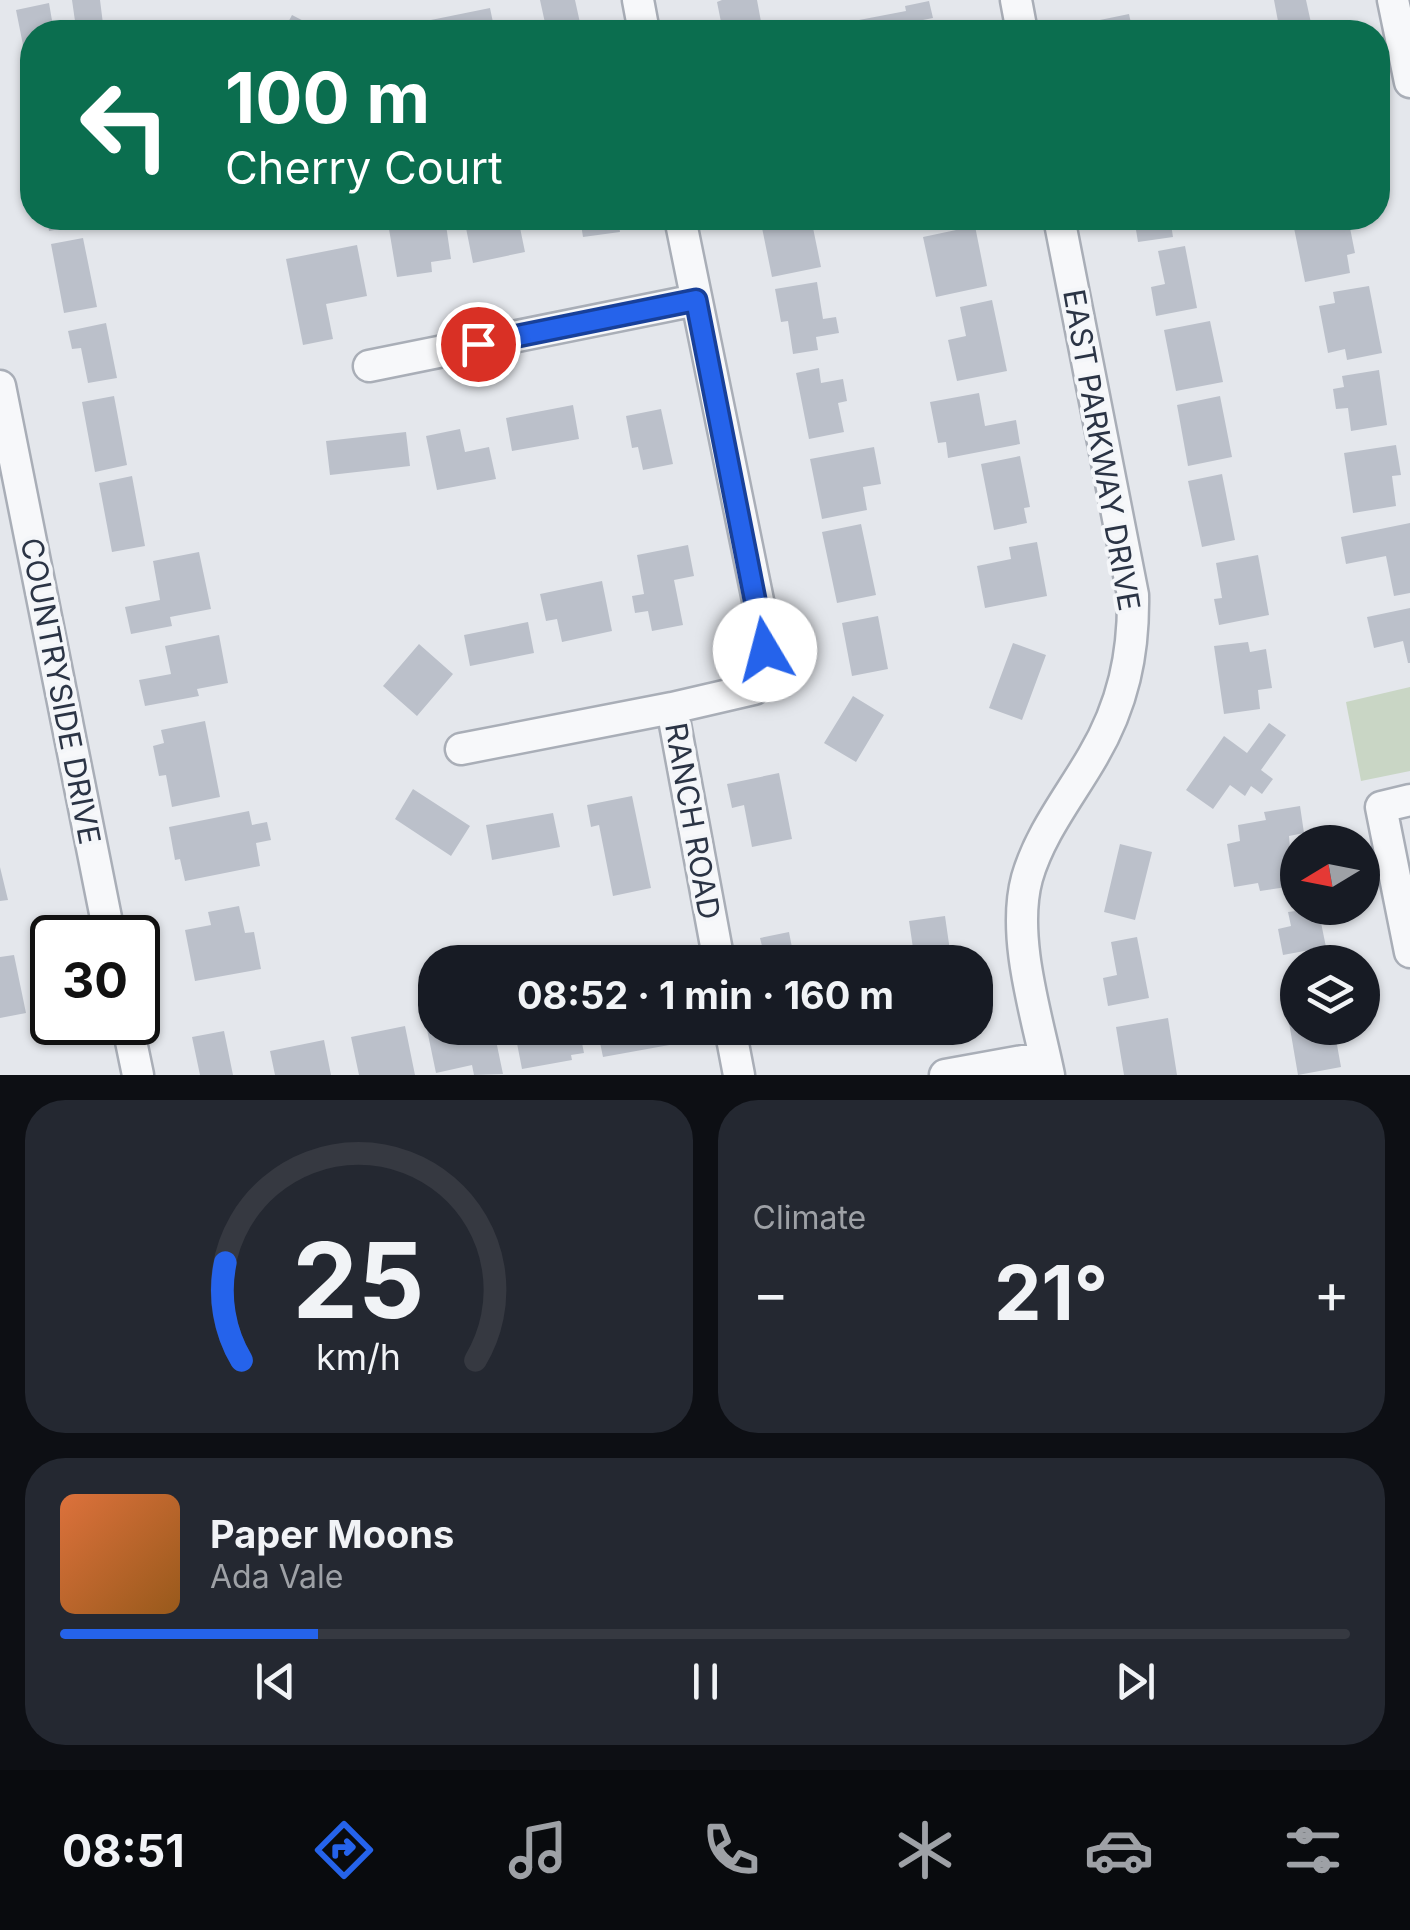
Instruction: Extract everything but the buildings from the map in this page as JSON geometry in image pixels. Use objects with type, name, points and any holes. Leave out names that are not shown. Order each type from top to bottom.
[{"type":"street","points":[[1393,0],[1410,82]]},
{"type":"street","name":"RANCH ROAD","points":[[682,230],[763,626],[767,674],[754,689],[672,708],[715,945]]},
{"type":"street","name":"EAST PARKWAY DRIVE","points":[[1047,1066],[1022,932],[1026,880],[1049,826],[1112,720],[1126,680],[1134,630],[1133,595],[1061,230]]},
{"type":"street","points":[[368,366],[696,300]]},
{"type":"street","name":"COUNTRYSIDE DRIVE","points":[[0,386],[105,915]]},
{"type":"street","points":[[461,750],[672,708]]},
{"type":"street","points":[[1410,800],[1381,807],[1410,952]]},
{"type":"street","points":[[132,1045],[138,1075]]},
{"type":"street","points":[[733,1045],[739,1075]]},
{"type":"street","points":[[944,1075],[1047,1066]]},
{"type":"green space","points":[[1410,687],[1410,771],[1361,781],[1346,702]]},
{"type":"route","points":[[478,344],[696,300],[765,650]]}]
